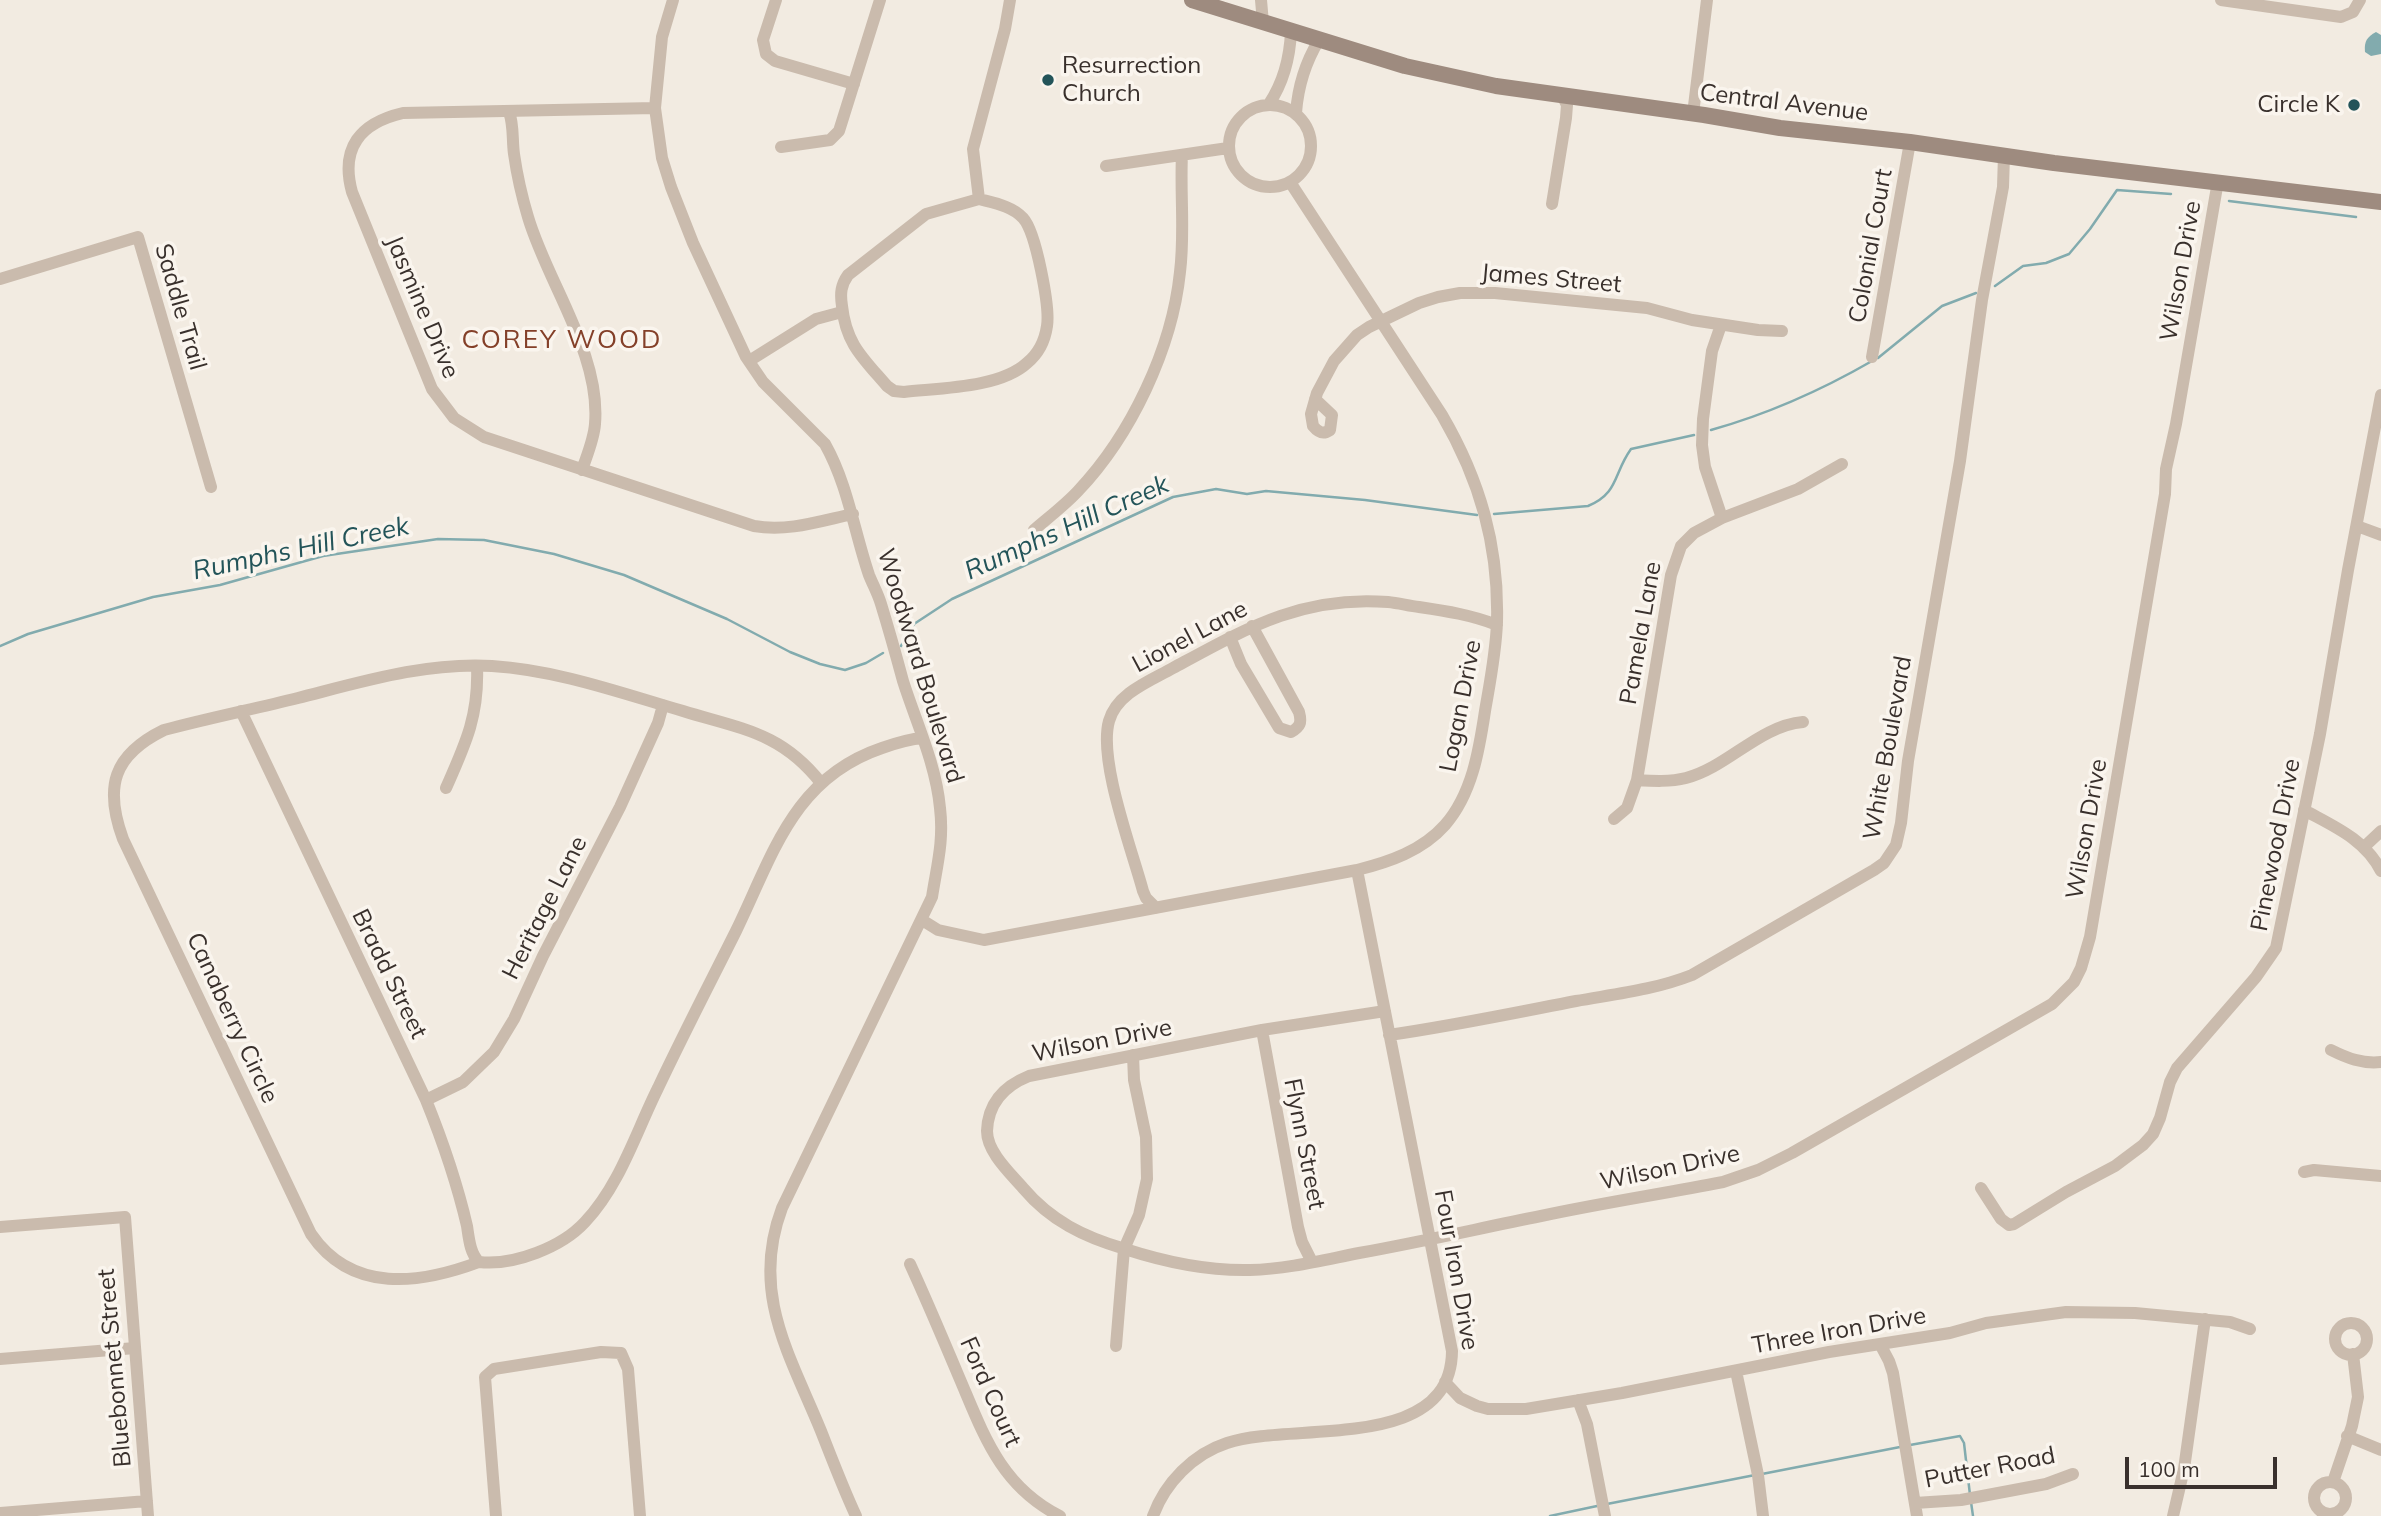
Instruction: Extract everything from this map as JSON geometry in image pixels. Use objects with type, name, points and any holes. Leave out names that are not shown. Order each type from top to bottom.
[{"type":"street","name":"Woodward Boulevard","points":[[673,0],[662,37],[655,108],[662,158],[671,187],[731,330],[749,361],[763,382],[825,444],[853,514],[869,574],[923,738],[940,804],[942,832],[932,897],[787,1198],[777,1222],[772,1252],[770,1281],[777,1326],[856,1516]]},
{"type":"street","points":[[776,0],[763,40],[766,54],[775,61],[853,84]]},
{"type":"street","points":[[781,147],[830,140],[839,131],[880,0]]},
{"type":"street","points":[[979,199],[973,149],[1005,29],[1010,0]]},
{"type":"street","name":"Central Avenue","points":[[1192,0],[1428,72],[1496,86],[1780,128],[2381,202]]},
{"type":"street","points":[[1261,0],[1263,23]]},
{"type":"street","points":[[1693,114],[1707,0]]},
{"type":"street","points":[[2221,0],[2341,17],[2353,12],[2360,0]]},
{"type":"street","points":[[1269,104],[1276,94],[1290,49],[1291,31]]},
{"type":"street","points":[[1296,113],[1297,95],[1304,68],[1319,40]]},
{"type":"street","points":[[1552,204],[1566,118],[1567,105],[1562,95]]},
{"type":"street","points":[[1269,104],[1296,113],[1309,130],[1311,151],[1303,171],[1290,181],[1275,187],[1253,184],[1236,169],[1228,148],[1236,121],[1251,109],[1269,104]]},
{"type":"street","name":"Jasmine Drive","points":[[655,108],[403,113],[377,121],[367,128],[353,146],[348,169],[349,180],[366,229],[432,389],[446,409],[464,426],[484,438],[766,528],[807,525],[853,514]]},
{"type":"street","points":[[509,112],[514,155],[528,218],[568,311],[590,372],[595,424],[582,470]]},
{"type":"street","name":"Colonial Court","points":[[1872,357],[1910,142]]},
{"type":"street","points":[[1106,166],[1228,148]]},
{"type":"street","points":[[1034,530],[1076,494],[1108,456],[1129,424],[1150,378],[1177,299],[1180,276],[1182,155]]},
{"type":"street","name":"White Boulevard","points":[[1390,1035],[1595,1000],[1677,981],[1692,975],[1874,870],[1891,854],[1901,823],[1908,761],[1961,461],[1982,300],[2003,187],[2004,155]]},
{"type":"street","name":"Logan Drive","points":[[922,920],[952,935],[984,940],[1357,870],[1394,859],[1418,847],[1438,832],[1461,803],[1478,754],[1492,675],[1497,625],[1497,584],[1482,502],[1462,450],[1442,415],[1290,181]]},
{"type":"street","name":"Wilson Drive","points":[[1385,1011],[1262,1030],[1051,1071],[1019,1080],[1003,1091],[991,1107],[987,1136],[1008,1171],[1031,1199],[1050,1216],[1071,1229],[1157,1258],[1222,1269],[1276,1268],[1723,1182],[1792,1153],[2052,1004],[2074,982],[2086,953],[2097,900],[2165,494],[2166,470],[2218,181]]},
{"type":"street","points":[[979,199],[1017,212],[1026,220],[1036,246],[1047,317],[1044,340],[1027,363],[1011,375],[904,392],[894,391],[852,344],[844,324],[840,296],[842,284],[848,275],[926,214],[979,199]]},
{"type":"street","name":"Saddle Trail","points":[[0,279],[138,237],[211,486]]},
{"type":"street","name":"James Street","points":[[1315,398],[1334,361],[1357,335],[1419,303],[1438,297],[1482,292],[1647,308],[1676,317],[1721,325],[1782,331]]},
{"type":"street","points":[[749,361],[816,320],[842,312]]},
{"type":"street","points":[[1721,325],[1712,351],[1702,444],[1705,467],[1722,518]]},
{"type":"street","name":"Pinewood Drive","points":[[1981,1188],[2004,1222],[2014,1224],[2115,1166],[2143,1145],[2160,1118],[2170,1082],[2177,1068],[2256,977],[2277,948],[2329,684],[2381,395]]},
{"type":"street","name":"Pamela Lane","points":[[1614,819],[1627,808],[1637,780],[1673,565],[1687,539],[1722,518],[1798,489],[1842,464]]},
{"type":"street","points":[[2357,526],[2381,536]]},
{"type":"street","name":"Lionel Lane","points":[[1156,908],[1143,891],[1109,765],[1106,745],[1110,716],[1121,701],[1137,688],[1230,637],[1294,610],[1348,601],[1374,601],[1469,615],[1497,625]]},
{"type":"street","points":[[1230,637],[1241,664],[1279,728],[1291,732],[1301,723],[1299,712],[1252,626]]},
{"type":"street","points":[[446,788],[474,721],[477,666]]},
{"type":"street","name":"Canaberry Circle","points":[[821,783],[798,757],[774,740],[663,705],[535,671],[477,666],[431,668],[403,673],[164,730],[140,743],[130,753],[117,776],[113,803],[123,839],[278,1167],[318,1245],[336,1262],[357,1273],[393,1280],[430,1276],[480,1262],[488,1263],[540,1252],[575,1232],[594,1213],[635,1140],[684,1032],[783,831],[796,811],[821,783],[845,765],[869,752],[903,741],[923,738]]},
{"type":"street","name":"Heritage Lane","points":[[426,1100],[463,1082],[494,1052],[514,1019],[543,956],[620,807],[658,723],[663,705]]},
{"type":"street","name":"Bradd Street","points":[[241,711],[426,1100],[458,1186],[472,1252],[480,1262]]},
{"type":"street","points":[[1637,780],[1686,778],[1722,761],[1781,726],[1803,722]]},
{"type":"street","points":[[2304,810],[2350,835],[2380,864]]},
{"type":"street","points":[[2364,847],[2381,831]]},
{"type":"street","name":"Four Iron Drive","points":[[1153,1516],[1170,1484],[1189,1465],[1215,1448],[1238,1440],[1377,1426],[1402,1418],[1436,1397],[1451,1370],[1452,1351],[1357,870]]},
{"type":"street","name":"Flynn Street","points":[[1262,1030],[1301,1242],[1312,1262]]},
{"type":"street","points":[[2331,1050],[2349,1059],[2381,1062]]},
{"type":"street","points":[[1116,1346],[1124,1249],[1139,1215],[1147,1179],[1146,1137],[1134,1080],[1133,1055]]},
{"type":"street","points":[[2304,1172],[2314,1170],[2381,1176]]},
{"type":"street","name":"Bluebonnet Street","points":[[0,1227],[125,1217],[148,1516]]},
{"type":"street","name":"Ford Court","points":[[910,1264],[987,1444],[1015,1480],[1060,1516]]},
{"type":"street","name":"Three Iron Drive","points":[[1445,1382],[1460,1398],[1488,1409],[1526,1409],[1950,1333],[1986,1323],[2066,1312],[2135,1313],[2230,1322],[2250,1329]]},
{"type":"street","points":[[2173,1516],[2184,1469],[2205,1320]]},
{"type":"street","points":[[1880,1344],[1887,1354],[1893,1373],[1916,1510]]},
{"type":"street","points":[[0,1359],[135,1348]]},
{"type":"street","points":[[496,1516],[485,1377],[494,1368],[601,1352],[621,1353],[628,1369],[640,1516]]},
{"type":"street","points":[[2333,1482],[2358,1397],[2353,1354]]},
{"type":"street","points":[[1736,1371],[1758,1475],[1763,1516]]},
{"type":"street","points":[[1578,1400],[1587,1424],[1605,1516]]},
{"type":"street","points":[[2347,1436],[2381,1450]]},
{"type":"street","name":"Putter Road","points":[[1916,1510],[2046,1484],[2073,1474]]},
{"type":"street","points":[[0,1513],[147,1500]]},
{"type":"water","points":[[2376,32],[2381,35],[2381,54],[2371,56],[2365,52],[2365,45],[2368,38]]},
{"type":"waterway","name":"Rumphs Hill Creek","points":[[1995,286],[2023,266],[2046,263],[2069,254],[2117,190],[2171,194]]},
{"type":"waterway","name":"Rumphs Hill Creek","points":[[2229,201],[2356,217]]},
{"type":"waterway","name":"Rumphs Hill Creek","points":[[1878,358],[1942,306],[1976,293]]},
{"type":"waterway","name":"Rumphs Hill Creek","points":[[1711,430],[1793,401],[1872,361]]},
{"type":"waterway","name":"Rumphs Hill Creek","points":[[1494,514],[1588,506],[1598,501],[1610,489],[1631,449],[1694,435]]},
{"type":"waterway","name":"Rumphs Hill Creek","points":[[901,646],[914,624],[952,599],[1173,497],[1216,489],[1247,494],[1266,491],[1365,500],[1477,515]]},
{"type":"waterway","name":"Rumphs Hill Creek","points":[[0,646],[28,634],[153,597],[220,585],[323,556],[438,539],[484,540],[554,554],[624,575],[727,619],[790,652],[820,664],[845,670],[866,663],[883,653]]},
{"type":"waterway","points":[[1910,1445],[1960,1436],[1964,1443],[1970,1495]]},
{"type":"waterway","points":[[1762,1474],[1900,1447]]},
{"type":"waterway","points":[[1607,1504],[1755,1475]]},
{"type":"waterway","points":[[1971,1502],[1973,1516]]},
{"type":"waterway","points":[[1550,1516],[1597,1506]]},
{"type":"place","name":"Resurrection Church","points":[[1048,80]]},
{"type":"place","name":"Circle K","points":[[2354,105]]},
{"type":"district","name":"COREY WOOD","points":[[562,340]]}]
